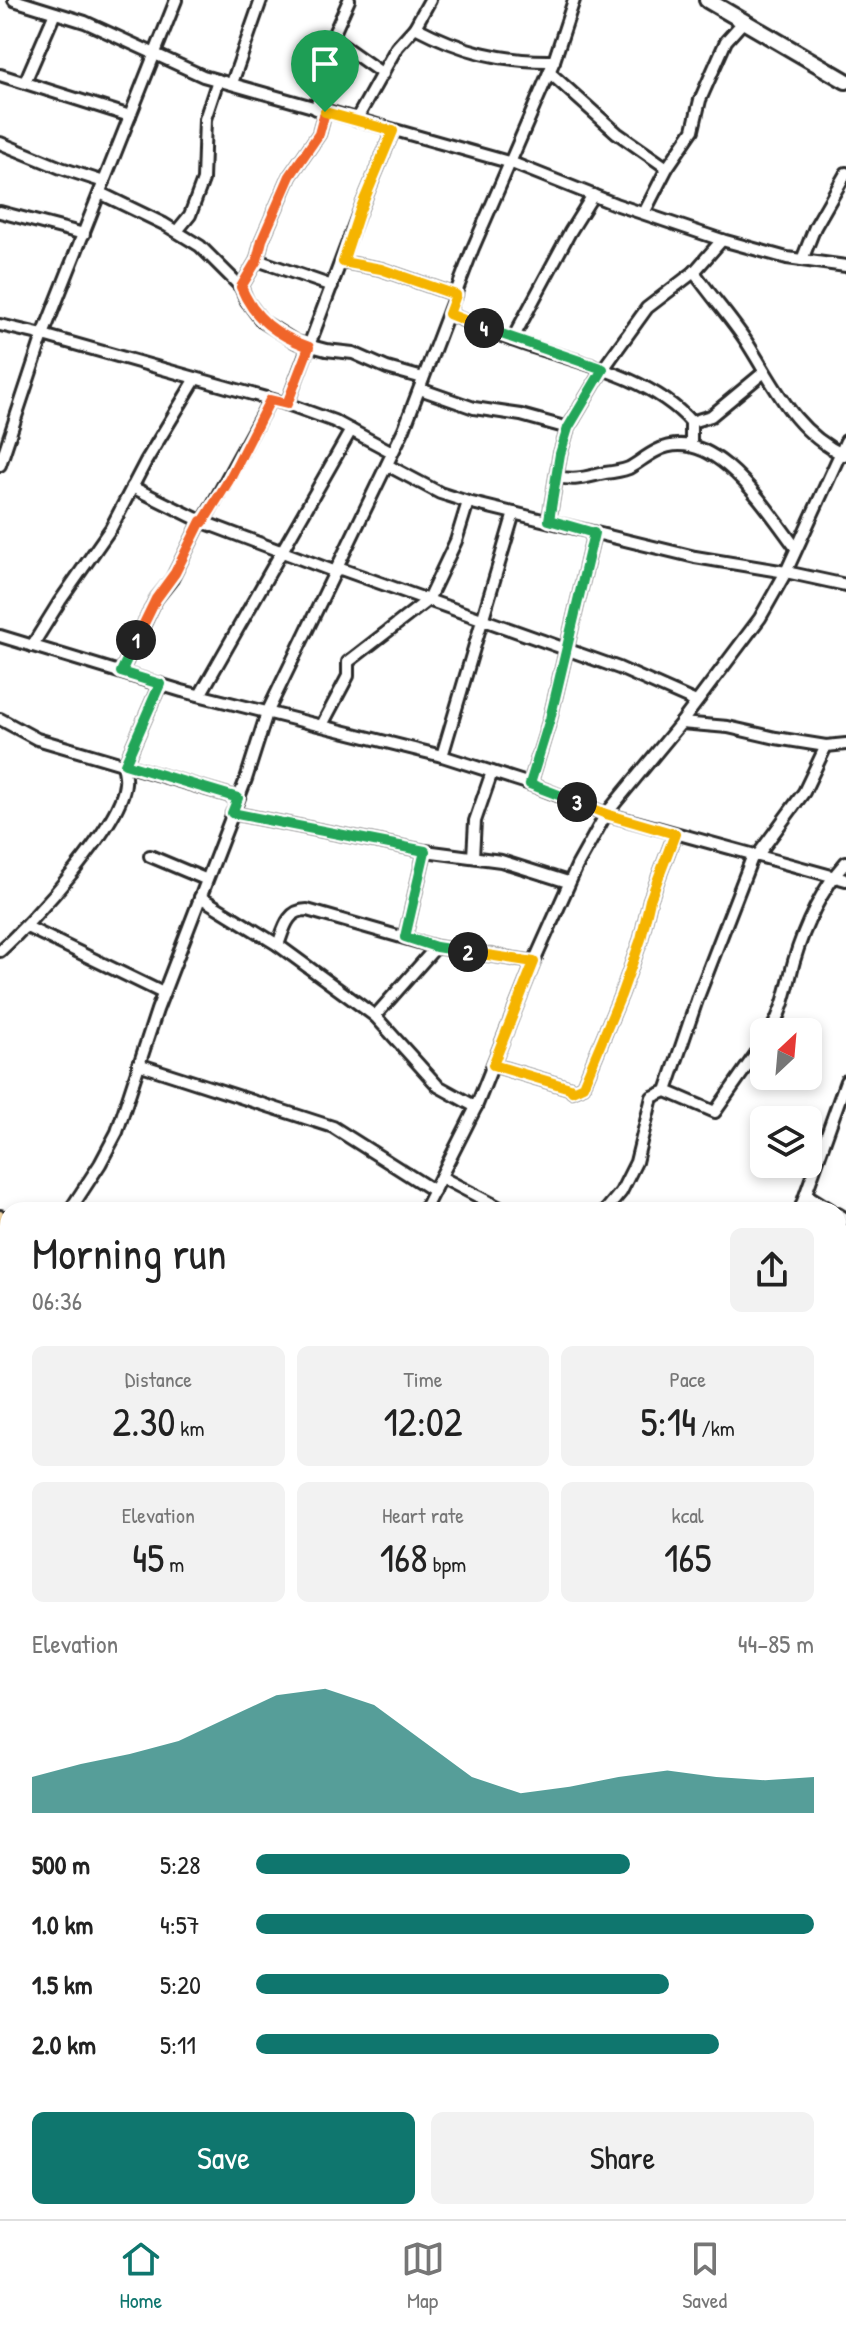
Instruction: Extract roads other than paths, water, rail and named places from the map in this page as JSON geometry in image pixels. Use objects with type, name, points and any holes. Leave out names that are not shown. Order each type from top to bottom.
[{"type":"main road","points":[[707,0],[846,81]]},
{"type":"street","points":[[14,0],[37,4],[85,22],[189,71],[512,163],[722,240],[802,260],[846,266]]},
{"type":"street","points":[[0,465],[43,335],[176,0]]},
{"type":"street","points":[[232,83],[261,0]]},
{"type":"street","points":[[241,287],[257,260],[262,240],[286,185],[319,134],[332,38],[349,0]]},
{"type":"street","points":[[356,120],[397,47],[415,27],[430,0]]},
{"type":"street","points":[[75,1202],[109,1149],[267,713],[387,465],[422,384],[473,248],[554,61],[574,0]]},
{"type":"street","points":[[25,82],[55,13]]},
{"type":"street","points":[[644,213],[667,168],[693,130],[700,100],[726,41],[744,21]]},
{"type":"street","points":[[415,27],[436,38],[495,58],[554,61]]},
{"type":"street","points":[[332,38],[383,74]]},
{"type":"street","points":[[549,72],[617,133],[667,168]]},
{"type":"street","points":[[0,75],[130,116]]},
{"type":"street","points":[[177,231],[190,215],[203,180],[205,119],[218,80]]},
{"type":"street","points":[[287,404],[393,131]]},
{"type":"street","points":[[0,143],[102,187],[177,231],[209,253],[241,287],[262,321],[280,334],[309,347],[348,352],[474,408],[521,415],[568,428]]},
{"type":"street","points":[[802,260],[815,227],[846,173]]},
{"type":"street","points":[[512,340],[593,195]]},
{"type":"street","points":[[0,212],[84,234]]},
{"type":"street","points":[[549,520],[568,428],[603,369],[647,308],[694,272],[722,240]]},
{"type":"street","points":[[257,260],[332,286]]},
{"type":"street","points":[[343,262],[381,269],[456,295]]},
{"type":"street","points":[[694,272],[732,321],[763,373],[800,425],[817,440],[843,455]]},
{"type":"street","points":[[449,314],[512,340],[603,369],[664,398],[691,422],[691,445]]},
{"type":"street","points":[[0,325],[287,404],[351,430],[392,452]]},
{"type":"street","points":[[691,422],[711,416],[763,373]]},
{"type":"street","points":[[32,646],[111,528],[195,380]]},
{"type":"street","points":[[121,672],[156,599],[172,579],[202,521],[229,480],[270,400]]},
{"type":"street","points":[[200,695],[351,430]]},
{"type":"street","points":[[428,1202],[476,1107],[568,882],[606,814],[681,723],[760,618],[843,455],[846,441]]},
{"type":"street","points":[[557,477],[575,481],[613,473],[632,467],[660,449],[674,444],[691,445],[723,460],[796,548]]},
{"type":"street","points":[[387,465],[440,493],[468,502],[695,557],[846,585]]},
{"type":"street","points":[[132,487],[202,521],[279,552],[484,619],[619,668],[696,702]]},
{"type":"street","points":[[322,725],[348,676],[348,662],[428,600],[456,541],[468,502]]},
{"type":"street","points":[[442,756],[514,513]]},
{"type":"street","points":[[530,784],[550,719],[594,533]]},
{"type":"street","points":[[0,636],[200,695],[442,756],[530,784],[606,814],[846,880]]},
{"type":"street","points":[[0,951],[27,927],[92,848],[110,818],[125,783],[124,764],[160,684]]},
{"type":"street","points":[[0,719],[37,739],[238,798]]},
{"type":"street","points":[[681,723],[728,727],[826,746],[846,744]]},
{"type":"street","points":[[666,1091],[698,997],[755,855],[804,792],[826,746]]},
{"type":"street","points":[[473,857],[475,821],[492,772]]},
{"type":"street","points":[[232,813],[425,851],[514,864],[568,882]]},
{"type":"street","points":[[493,1065],[572,1091],[583,1086],[621,995],[641,939],[650,900],[675,834]]},
{"type":"street","points":[[405,937],[425,851]]},
{"type":"street","points":[[150,856],[205,879]]},
{"type":"street","points":[[777,1018],[786,998],[802,936],[833,877],[846,862]]},
{"type":"street","points":[[200,897],[278,945],[375,1016],[438,1086],[476,1107]]},
{"type":"street","points":[[278,945],[289,917],[301,910],[436,947],[534,962]]},
{"type":"street","points":[[27,927],[163,993]]},
{"type":"street","points":[[375,1016],[436,947]]},
{"type":"street","points":[[613,1202],[636,1162],[652,1097],[666,1091],[715,1112],[750,1062]]},
{"type":"street","points":[[138,1064],[333,1127],[434,1191]]},
{"type":"street","points":[[804,1202],[846,1081]]},
{"type":"street","points":[[441,1177],[489,1202]]},
{"type":"street","points":[[807,1195],[818,1202]]}]
